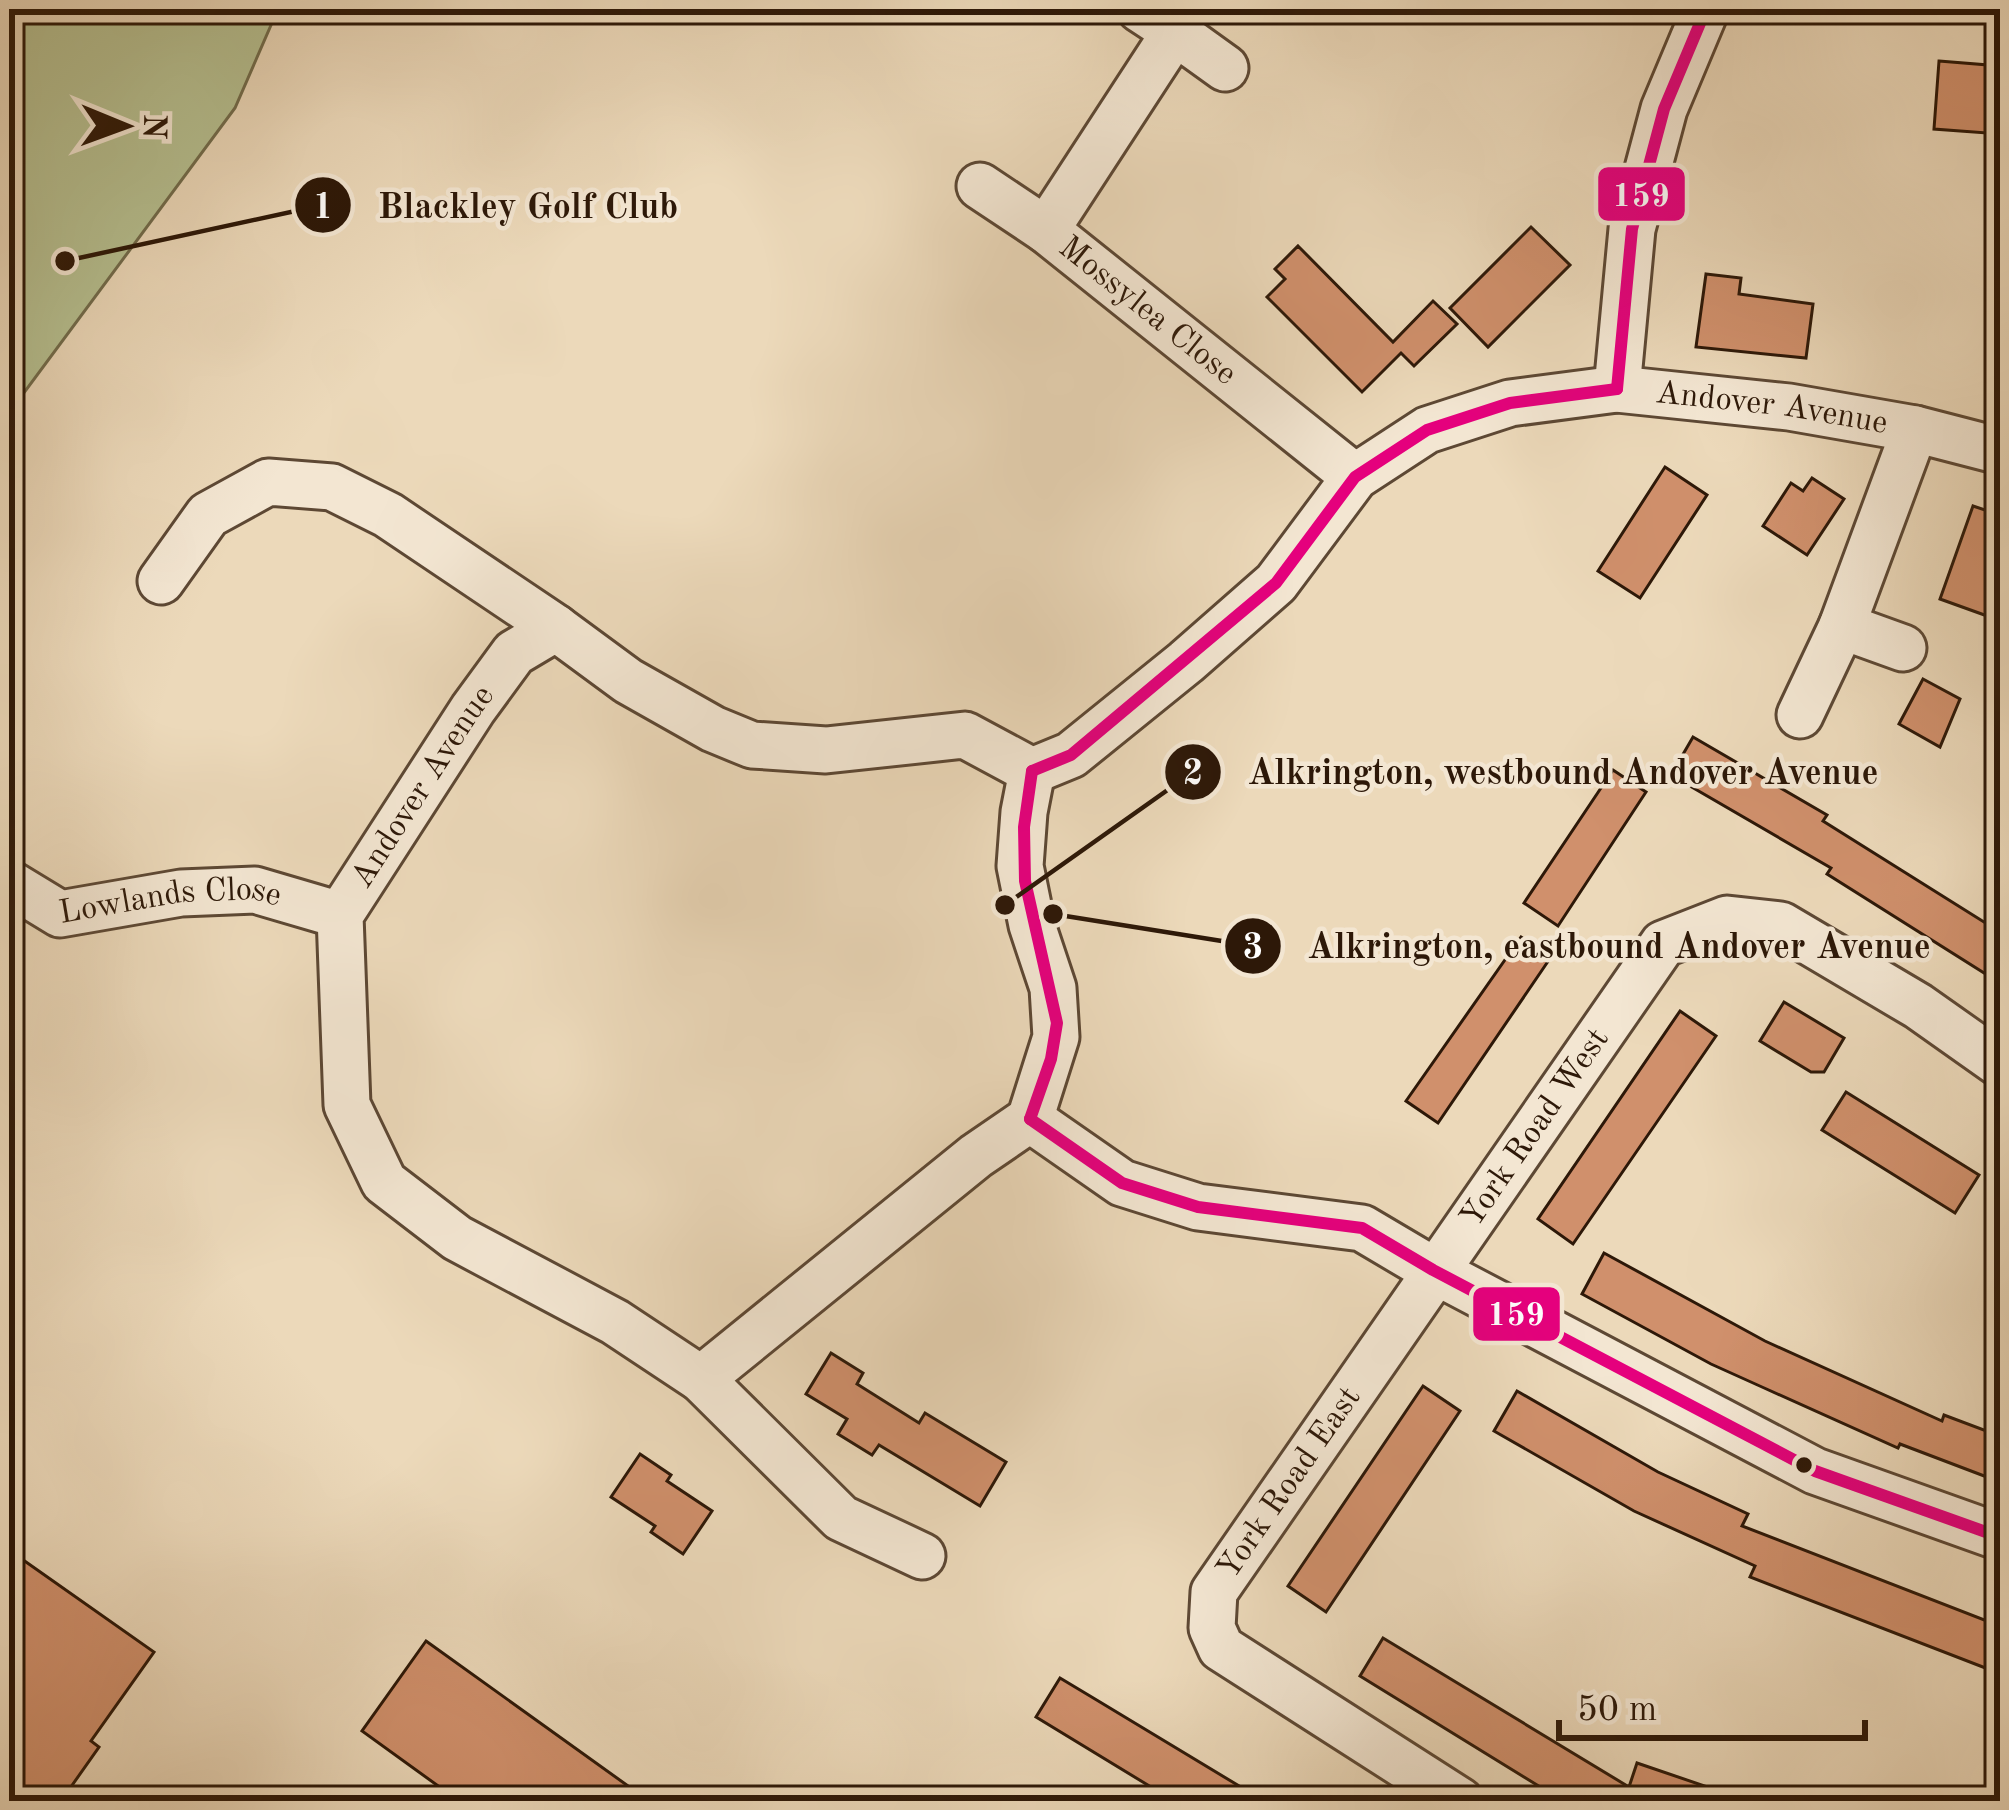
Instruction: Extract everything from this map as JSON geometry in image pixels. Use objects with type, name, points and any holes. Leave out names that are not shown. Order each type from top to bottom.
[{"type":"street","points":[[1618,389],[1632,229],[1664,109],[1706,9]]},
{"type":"street","points":[[1158,20],[1225,68]]},
{"type":"street","name":"Mossylea Close","points":[[1158,20],[1046,230],[1355,477]]},
{"type":"street","points":[[980,186],[1046,230]]},
{"type":"street","name":"Andover Avenue","points":[[1032,771],[1071,755],[1276,583],[1355,477],[1427,430],[1510,404],[1618,389],[1789,407],[1916,429],[2000,452]]},
{"type":"street","points":[[1799,715],[1843,624],[1916,429]]},
{"type":"street","points":[[161,581],[208,515],[268,482],[332,487],[388,515],[628,680],[713,729],[752,745],[826,750],[965,735],[1032,771],[1020,866],[1032,926],[1053,988],[1056,1037],[1030,1120],[976,1156],[701,1379]]},
{"type":"street","points":[[1843,624],[1904,648]]},
{"type":"street","name":"Andover Avenue","points":[[556,628],[514,653],[340,915],[347,1105],[384,1182],[457,1238],[615,1322],[701,1379],[841,1518],[922,1556]]},
{"type":"street","name":"Lowlands Close","points":[[9,883],[60,914],[181,893],[255,890],[340,915]]},
{"type":"street","name":"York Road West","points":[[1433,1270],[1663,944],[1726,919],[1781,925],[1918,1006],[2000,1064]]},
{"type":"street","points":[[1030,1120],[1122,1184],[1198,1207],[1362,1228],[1815,1471],[2000,1537]]},
{"type":"street","name":"York Road East","points":[[1433,1270],[1214,1592],[1212,1628],[1221,1648],[1460,1801]]},
{"type":"green space","points":[[9,9],[278,9],[235,108],[9,413]]},
{"type":"building","points":[[1939,61],[2000,66],[2000,134],[1934,129]]},
{"type":"building","points":[[1531,227],[1570,265],[1488,347],[1450,308]]},
{"type":"building","points":[[1298,246],[1393,342],[1433,301],[1457,324],[1414,366],[1401,353],[1362,392],[1267,297],[1285,279],[1275,269]]},
{"type":"building","points":[[1706,274],[1741,278],[1739,294],[1813,304],[1806,358],[1696,347]]},
{"type":"building","points":[[1665,467],[1707,495],[1640,598],[1598,571]]},
{"type":"building","points":[[1812,478],[1844,499],[1807,555],[1763,526],[1791,483],[1803,491]]},
{"type":"building","points":[[1973,506],[2000,515],[2000,590],[1990,617],[1940,599]]},
{"type":"building","points":[[1923,679],[1960,699],[1940,747],[1899,724]]},
{"type":"building","points":[[1693,737],[1827,815],[1823,821],[2000,932],[2000,983],[1827,874],[1831,868],[1671,775]]},
{"type":"building","points":[[1613,770],[1646,792],[1558,926],[1524,903]]},
{"type":"building","points":[[1521,937],[1551,957],[1438,1123],[1406,1101]]},
{"type":"building","points":[[1784,1002],[1844,1038],[1824,1072],[1811,1072],[1760,1041]]},
{"type":"building","points":[[1680,1011],[1716,1036],[1573,1244],[1538,1219]]},
{"type":"building","points":[[1846,1092],[1979,1175],[1955,1213],[1822,1130]]},
{"type":"building","points":[[1604,1253],[1765,1341],[1942,1421],[1944,1415],[2000,1436],[2000,1482],[1900,1444],[1898,1448],[1762,1387],[1582,1294]]},
{"type":"building","points":[[831,1353],[863,1373],[857,1384],[919,1423],[925,1413],[1006,1462],[980,1506],[879,1445],[872,1455],[838,1434],[847,1419],[806,1394]]},
{"type":"building","points":[[1423,1386],[1460,1411],[1326,1612],[1288,1586]]},
{"type":"building","points":[[1517,1391],[1658,1472],[1748,1514],[1742,1526],[2000,1626],[1988,1669],[1750,1577],[1755,1566],[1634,1511],[1494,1431]]},
{"type":"building","points":[[640,1454],[671,1475],[667,1481],[712,1511],[683,1554],[651,1532],[655,1526],[611,1497]]},
{"type":"building","points":[[9,1550],[154,1652],[91,1741],[99,1747],[61,1801],[9,1801]]},
{"type":"building","points":[[1383,1638],[1629,1787],[1637,1763],[1731,1795],[1730,1801],[1563,1801],[1360,1676]]},
{"type":"building","points":[[426,1641],[649,1801],[459,1801],[362,1731]]},
{"type":"building","points":[[1060,1678],[1264,1801],[1174,1801],[1036,1717]]},
{"type":"transit line","name":"159","points":[[1617,389],[1632,229],[1664,109],[1706,9]]},
{"type":"transit line","name":"159","points":[[1032,771],[1071,755],[1276,583],[1355,477],[1427,430],[1510,403],[1617,389]]},
{"type":"transit line","name":"159","points":[[1030,1119],[1051,1059],[1057,1023],[1025,881],[1024,827],[1032,771]]},
{"type":"transit line","name":"159","points":[[1030,1119],[1122,1183],[1198,1207],[1362,1228],[1815,1471],[2000,1537]]},
{"type":"place","name":"Blackley Golf Club","points":[[65,261]]},
{"type":"place","name":"Alkrington, westbound Andover Avenue","points":[[1005,905]]},
{"type":"place","name":"Alkrington, eastbound Andover Avenue","points":[[1053,914]]}]
